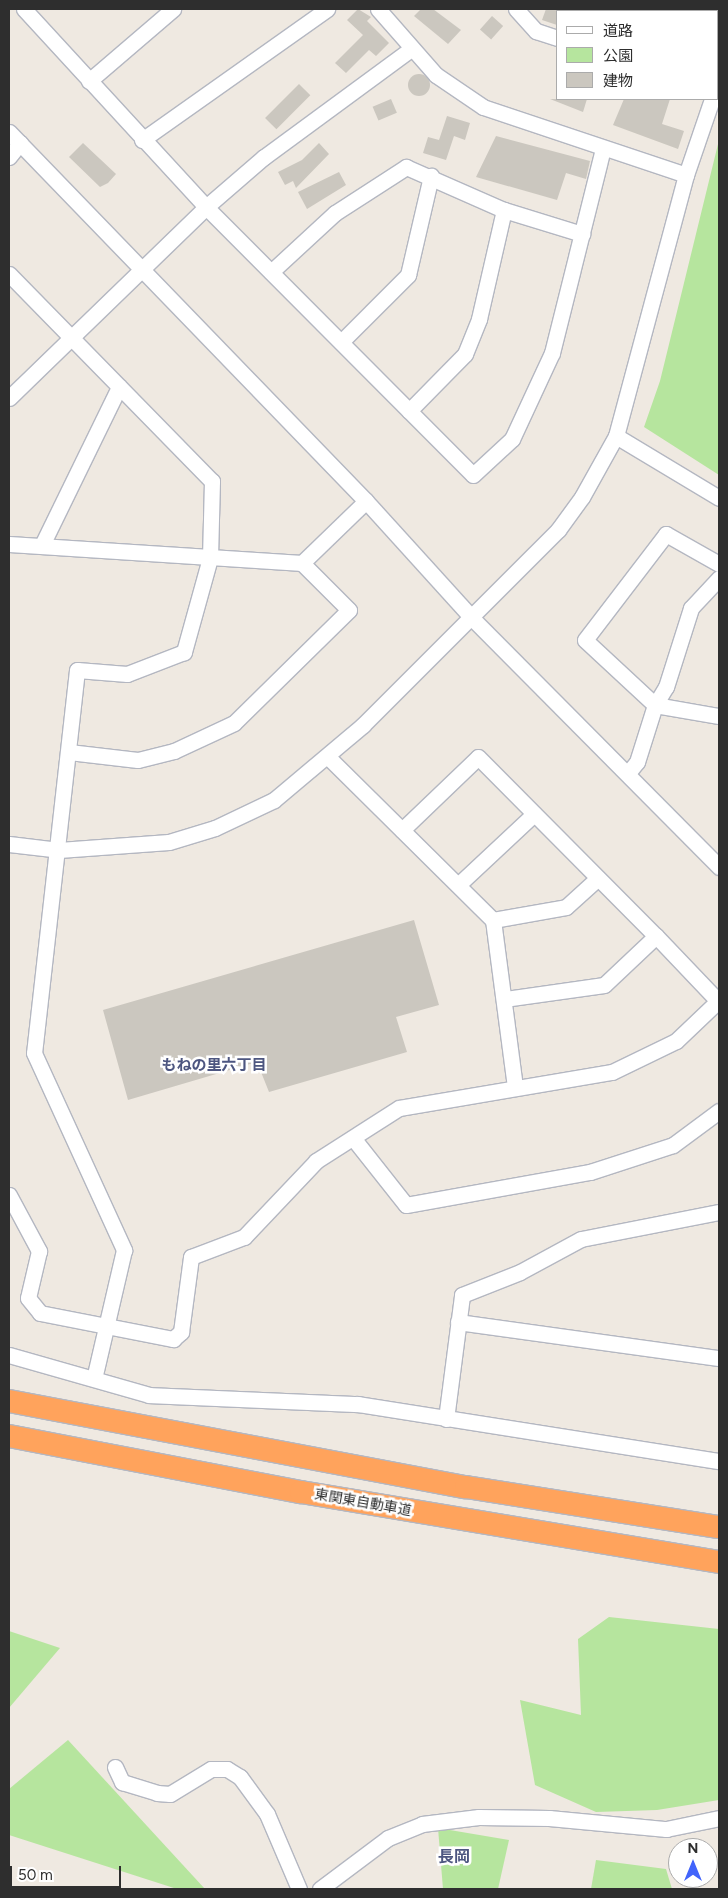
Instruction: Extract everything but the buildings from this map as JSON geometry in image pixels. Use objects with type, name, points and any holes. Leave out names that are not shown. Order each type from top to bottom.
[{"type":"highway","points":[[9,1401],[466,1487],[719,1527]]},
{"type":"highway","name":"東関東自動車道","points":[[9,1436],[301,1492],[719,1562]]},
{"type":"street","points":[[89,81],[173,9]]},
{"type":"street","points":[[142,140],[327,9]]},
{"type":"street","points":[[378,9],[411,49],[436,75],[483,107],[603,149],[686,175]]},
{"type":"street","points":[[516,9],[536,31],[556,38]]},
{"type":"street","points":[[32,11],[89,81],[142,140],[206,207],[473,475],[508,443],[552,353],[603,149]]},
{"type":"street","points":[[9,398],[206,207],[264,157],[411,49]]},
{"type":"street","points":[[9,844],[59,850],[169,842],[215,828],[274,800],[328,757],[472,618],[558,530],[582,497],[616,436],[686,175],[712,100]]},
{"type":"street","points":[[9,132],[366,501],[472,618],[628,773],[719,867]]},
{"type":"street","points":[[9,157],[20,143]]},
{"type":"street","points":[[271,272],[335,213],[399,168],[431,176],[504,210],[582,234]]},
{"type":"street","points":[[341,342],[408,275],[431,176]]},
{"type":"street","points":[[409,410],[465,354],[480,319],[504,210]]},
{"type":"street","points":[[9,274],[212,481],[210,558],[184,652],[127,674],[77,670],[59,850],[34,1053],[124,1250],[104,1326],[94,1379]]},
{"type":"street","points":[[42,545],[119,387]]},
{"type":"street","points":[[616,436],[719,498]]},
{"type":"street","points":[[302,563],[366,501]]},
{"type":"street","points":[[719,564],[666,534],[584,640],[655,705],[719,716]]},
{"type":"street","points":[[9,544],[302,563],[349,610],[234,723],[174,750],[138,760],[69,752]]},
{"type":"street","points":[[628,773],[637,762],[655,705],[666,688],[691,608],[719,578]]},
{"type":"street","points":[[328,757],[493,920],[515,1088]]},
{"type":"street","points":[[9,1195],[39,1251],[28,1298],[40,1313],[173,1339],[181,1332],[191,1257],[244,1238],[316,1161],[399,1108],[612,1072],[676,1042],[719,1001],[478,757],[402,830]]},
{"type":"street","points":[[458,885],[534,814]]},
{"type":"street","points":[[493,920],[566,907],[598,878]]},
{"type":"street","points":[[504,999],[604,985],[656,936]]},
{"type":"street","points":[[352,1138],[406,1205],[590,1172],[672,1145],[719,1111]]},
{"type":"street","points":[[446,1419],[462,1295],[520,1272],[581,1239],[719,1212]]},
{"type":"street","points":[[458,1322],[719,1358]]},
{"type":"street","points":[[9,1355],[149,1394],[358,1404],[719,1462]]},
{"type":"street","points":[[115,1767],[122,1782],[157,1793],[170,1794],[211,1769],[227,1769],[240,1777],[267,1814],[300,1889]]},
{"type":"street","points":[[320,1889],[388,1838],[422,1824],[479,1818],[549,1818],[666,1829],[719,1818]]},
{"type":"green space","points":[[719,140],[719,475],[644,427],[660,381]]},
{"type":"green space","points":[[609,1617],[719,1629],[719,1800],[657,1810],[596,1812],[535,1785],[520,1700],[581,1715],[578,1639]]},
{"type":"green space","points":[[9,1631],[60,1648],[9,1708]]},
{"type":"green space","points":[[68,1740],[205,1889],[177,1889],[9,1835],[9,1789]]},
{"type":"green space","points":[[438,1828],[509,1840],[498,1889],[443,1889]]},
{"type":"green space","points":[[596,1860],[666,1869],[668,1888],[672,1889],[591,1889]]},
{"type":"district","name":"もねの里六丁目","points":[[214,1066]]},
{"type":"district","name":"長岡","points":[[454,1857]]}]
